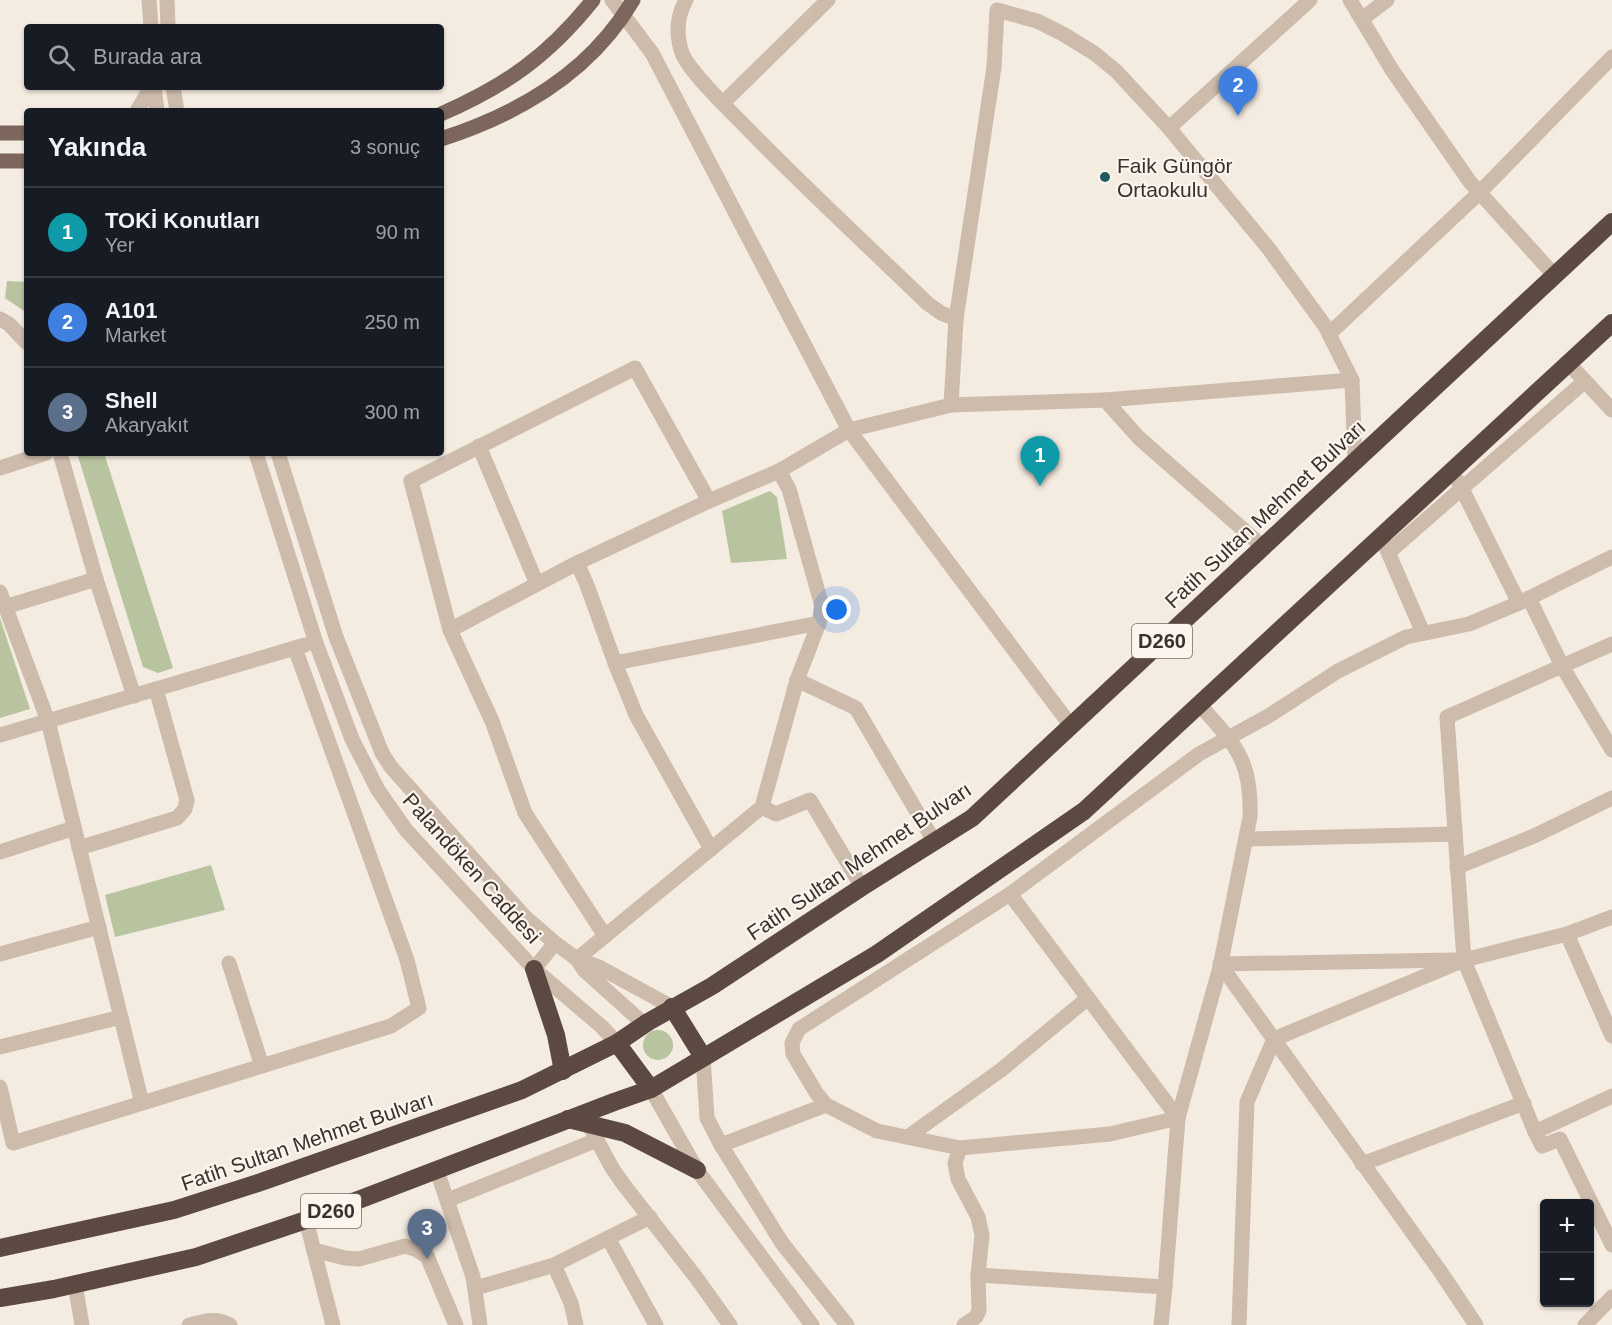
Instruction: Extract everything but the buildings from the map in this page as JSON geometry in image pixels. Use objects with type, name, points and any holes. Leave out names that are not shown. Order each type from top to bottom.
[{"type":"highway","name":"Fatih Sultan Mehmet Bulvarı","points":[[672,1007],[712,986],[972,818],[1612,222]]},
{"type":"highway","name":"D260","points":[[0,1298],[196,1257],[306,1220],[651,1089],[877,954],[1084,811],[1198,704],[1385,544],[1453,470],[1612,323]]},
{"type":"highway","points":[[534,969],[556,1035],[564,1071]]},
{"type":"highway","name":"D260","points":[[617,1043],[672,1007]]},
{"type":"highway","points":[[672,1007],[703,1057]]},
{"type":"highway","name":"Fatih Sultan Mehmet Bulvarı","points":[[0,1248],[174,1210],[261,1182],[511,1094],[564,1071],[617,1043]]},
{"type":"highway","points":[[617,1043],[651,1089]]},
{"type":"highway","points":[[568,1119],[593,1132],[625,1133],[697,1170]]},
{"type":"main road","points":[[444,113],[478,98],[515,76],[557,42],[593,0]]},
{"type":"main road","points":[[444,138],[485,123],[545,93],[588,58],[624,16],[633,0]]},
{"type":"main road","points":[[0,133],[24,133]]},
{"type":"main road","points":[[0,161],[24,161]]},
{"type":"street","points":[[149,0],[151,24]]},
{"type":"street","points":[[167,0],[168,24]]},
{"type":"street","points":[[612,0],[652,53],[849,430],[1071,726]]},
{"type":"street","points":[[686,0],[680,15],[678,34],[682,53],[687,62],[786,168],[927,303],[941,313],[956,319]]},
{"type":"street","points":[[723,103],[828,0]]},
{"type":"street","points":[[1168,128],[1310,0]]},
{"type":"street","points":[[1350,0],[1392,70],[1470,182],[1555,276]]},
{"type":"street","points":[[1362,19],[1387,0]]},
{"type":"street","points":[[951,405],[956,319],[994,67],[995,5],[1063,34],[1094,53],[1116,71],[1168,128],[1269,249],[1329,334],[1352,380],[1355,462]]},
{"type":"street","points":[[1329,334],[1479,193],[1612,57]]},
{"type":"street","points":[[139,108],[151,90]]},
{"type":"street","points":[[154,90],[156,108]]},
{"type":"street","points":[[174,90],[176,108]]},
{"type":"street","points":[[0,319],[22,337]]},
{"type":"street","points":[[1568,363],[1612,410]]},
{"type":"street","points":[[605,936],[525,813],[492,721],[450,630],[411,481],[635,368],[709,501]]},
{"type":"street","points":[[450,630],[577,563],[779,471],[849,430],[951,405],[1105,400],[1352,380]]},
{"type":"street","points":[[1422,633],[1385,544],[1462,489],[1585,381]]},
{"type":"street","points":[[1105,400],[1138,438],[1262,546]]},
{"type":"street","points":[[479,446],[537,584]]},
{"type":"street","points":[[0,468],[37,456]]},
{"type":"street","points":[[61,456],[96,579],[134,696]]},
{"type":"street","name":"Palandöken Caddesi","points":[[257,456],[316,643],[352,739],[391,810],[406,830],[534,969],[601,1026],[617,1043]]},
{"type":"street","name":"Palandöken Caddesi","points":[[279,456],[336,637],[382,753],[391,767],[525,917],[555,943],[577,959],[599,967],[672,1007]]},
{"type":"street","points":[[1453,470],[1524,601],[1612,750]]},
{"type":"street","points":[[577,959],[762,807],[797,680],[819,623],[822,606],[789,489],[779,471]]},
{"type":"street","points":[[1178,1118],[1110,1134],[960,1148],[877,1131],[826,1105],[793,1054],[792,1043],[796,1033],[1010,894],[1199,754],[1229,739],[1338,671],[1406,637],[1469,624],[1524,601],[1612,557]]},
{"type":"street","points":[[577,563],[636,715],[711,849]]},
{"type":"street","points":[[5,607],[96,579]]},
{"type":"street","points":[[0,592],[48,721],[142,1103]]},
{"type":"street","points":[[615,663],[819,623]]},
{"type":"street","points":[[0,735],[336,637]]},
{"type":"street","points":[[1612,644],[1447,717],[1464,960],[1542,1146],[1560,1139],[1612,1245]]},
{"type":"street","points":[[0,1087],[13,1143],[391,1026],[419,1008],[407,960],[296,648]]},
{"type":"street","points":[[797,680],[856,708],[934,841]]},
{"type":"street","points":[[79,848],[177,818],[185,809],[187,801],[156,689]]},
{"type":"street","points":[[1161,1325],[1178,1118],[1220,964],[1246,839],[1251,795],[1244,762],[1229,739],[1198,704]]},
{"type":"street","points":[[1457,867],[1534,836],[1612,798]]},
{"type":"street","points":[[762,807],[776,814],[810,801],[862,887]]},
{"type":"street","points":[[0,852],[74,828]]},
{"type":"street","points":[[1246,839],[1455,834]]},
{"type":"street","points":[[1010,894],[1178,1118]]},
{"type":"street","points":[[1239,1325],[1247,1102],[1274,1039],[1464,960],[1567,934],[1612,917]]},
{"type":"street","points":[[0,954],[99,927]]},
{"type":"street","points":[[1567,934],[1609,1019],[1612,1036]]},
{"type":"street","points":[[534,969],[555,943]]},
{"type":"street","name":"Palandöken Caddesi","points":[[577,959],[584,970],[644,1024]]},
{"type":"street","points":[[1220,964],[1464,960]]},
{"type":"street","points":[[229,963],[261,1066]]},
{"type":"street","points":[[1220,964],[1440,1271],[1476,1325]]},
{"type":"street","points":[[909,1137],[1001,1070],[1088,998]]},
{"type":"street","points":[[0,1047],[121,1017]]},
{"type":"street","points":[[703,1057],[707,1118],[721,1145],[782,1243],[847,1325]]},
{"type":"street","points":[[651,1089],[697,1170],[812,1325]]},
{"type":"street","points":[[1535,1132],[1612,1096]]},
{"type":"street","points":[[1362,1164],[1524,1103]]},
{"type":"street","points":[[721,1145],[826,1105]]},
{"type":"street","points":[[448,1200],[593,1132],[618,1177],[730,1325]]},
{"type":"street","points":[[960,1148],[955,1163],[958,1179],[981,1226],[978,1275],[979,1311],[976,1317],[966,1325]]},
{"type":"street","points":[[437,1171],[476,1288],[480,1325]]},
{"type":"street","points":[[476,1288],[554,1265],[650,1217]]},
{"type":"street","points":[[306,1220],[333,1325]]},
{"type":"street","points":[[608,1238],[656,1325]]},
{"type":"street","points":[[314,1250],[359,1259],[405,1246],[415,1250],[426,1256],[456,1325]]},
{"type":"street","points":[[554,1265],[571,1303],[576,1325]]},
{"type":"street","points":[[978,1275],[1165,1287]]},
{"type":"street","points":[[75,1284],[82,1325]]},
{"type":"street","points":[[1585,1325],[1612,1297]]},
{"type":"street","points":[[189,1325],[212,1319],[230,1325]]},
{"type":"green space","points":[[7,281],[24,282],[24,311],[5,298]]},
{"type":"green space","points":[[78,456],[105,456],[173,668],[158,673],[143,667]]},
{"type":"green space","points":[[770,491],[777,497],[787,559],[731,563],[722,511]]},
{"type":"green space","points":[[0,618],[30,709],[0,718]]},
{"type":"green space","points":[[211,865],[225,910],[115,937],[105,895]]},
{"type":"green space","points":[[658,1030],[669,1034],[673,1045],[669,1056],[658,1060],[647,1056],[643,1045],[647,1034]]},
{"type":"place","name":"A101","points":[[1238,116]]},
{"type":"place","name":"Faik Güngör Ortaokulu","points":[[1105,177]]},
{"type":"place","name":"TOKİ Konutları","points":[[1040,486]]},
{"type":"place","name":"Shell","points":[[427,1259]]}]
